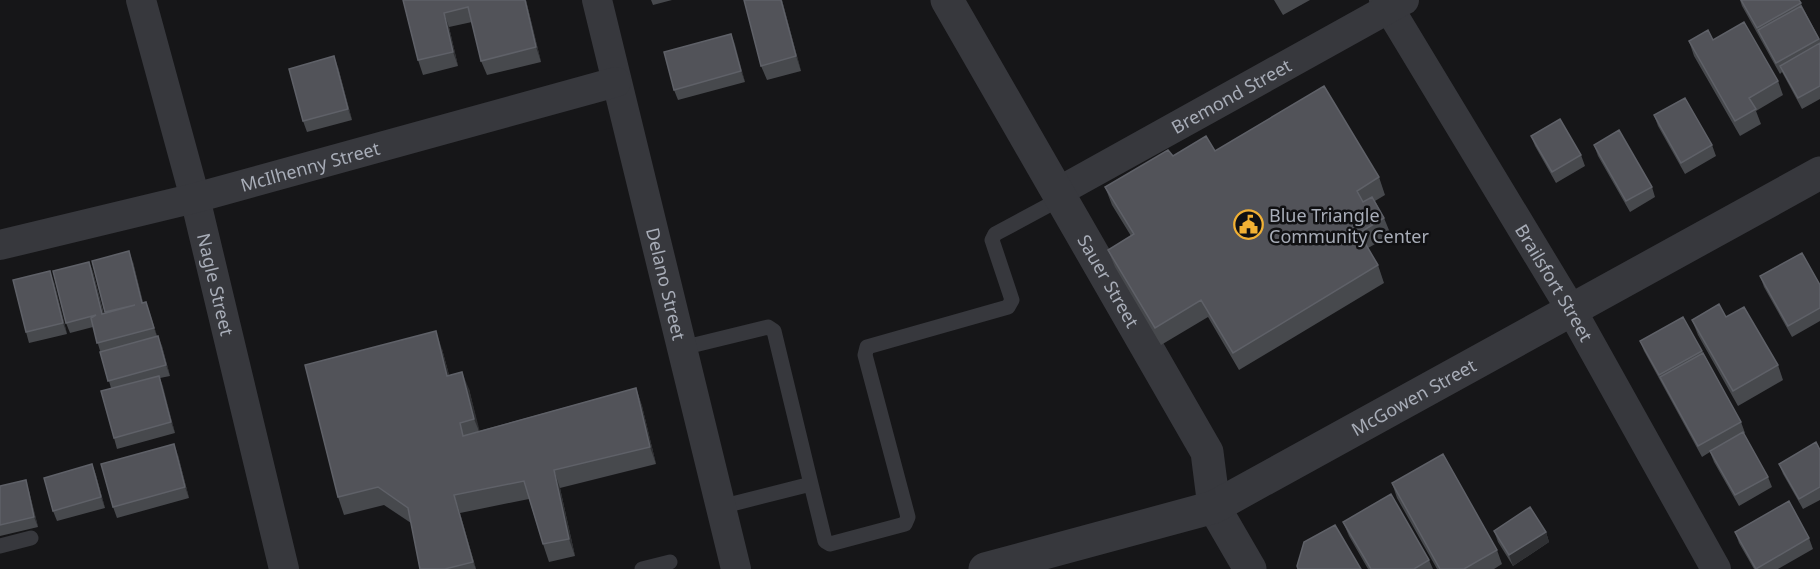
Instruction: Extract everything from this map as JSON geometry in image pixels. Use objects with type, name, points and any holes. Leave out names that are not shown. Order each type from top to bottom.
[{"type":"street","name":"Nagle Street","points":[[141,0],[195,198],[284,569]]},
{"type":"street","name":"Delano Street","points":[[597,0],[736,569]]},
{"type":"street","name":"Sauer Street","points":[[947,0],[1207,452],[1215,507],[1250,569]]},
{"type":"street","name":"Bremond Street","points":[[1060,195],[1392,3]]},
{"type":"street","name":"Brailsfort Street","points":[[1392,3],[1572,311],[1716,569]]},
{"type":"street","name":"McIlhenny Street","points":[[0,245],[195,198],[616,82]]},
{"type":"street","name":"McGowen Street","points":[[985,569],[1215,507],[1820,173]]},
{"type":"lane","points":[[682,348],[768,327],[774,331],[825,541],[830,544],[905,524],[908,518],[865,355],[867,347],[1008,307],[1012,300],[992,240],[995,234],[1060,195]]},
{"type":"lane","points":[[720,507],[811,484]]},
{"type":"lane","points":[[0,546],[31,538]]},
{"type":"lane","points":[[642,569],[670,562]]},
{"type":"building","points":[[403,0],[525,0],[536,47],[481,61],[468,7],[444,13],[453,52],[418,60]]},
{"type":"building","points":[[744,0],[781,0],[796,56],[761,66]]},
{"type":"building","points":[[1741,0],[1799,0],[1801,3],[1757,28]]},
{"type":"building","points":[[1801,6],[1819,39],[1776,63],[1758,30]]},
{"type":"building","points":[[1744,22],[1778,81],[1749,98],[1756,109],[1735,121],[1689,41],[1708,30],[1713,40]]},
{"type":"building","points":[[731,34],[741,71],[674,90],[664,52]]},
{"type":"building","points":[[1820,43],[1820,86],[1798,98],[1780,66]]},
{"type":"building","points":[[334,56],[348,109],[303,121],[289,69]]},
{"type":"building","points":[[1324,86],[1379,177],[1357,191],[1363,202],[1372,197],[1384,218],[1359,233],[1378,265],[1233,353],[1201,300],[1155,328],[1108,250],[1134,234],[1105,187],[1168,150],[1173,156],[1206,136],[1215,151]]},
{"type":"building","points":[[1685,98],[1712,145],[1681,163],[1654,115]]},
{"type":"building","points":[[1560,119],[1581,155],[1552,172],[1531,136]]},
{"type":"building","points":[[1619,130],[1652,187],[1626,201],[1594,145]]},
{"type":"building","points":[[129,251],[142,303],[146,302],[154,328],[97,343],[91,318],[96,315],[66,323],[53,271],[89,262],[102,314],[135,305],[105,312],[92,261]]},
{"type":"building","points":[[1802,253],[1820,285],[1820,308],[1788,326],[1760,276]]},
{"type":"building","points":[[50,271],[63,323],[26,332],[13,280]]},
{"type":"building","points":[[1719,304],[1726,317],[1744,307],[1778,365],[1733,391],[1692,320]]},
{"type":"building","points":[[1683,317],[1702,351],[1659,375],[1640,341]]},
{"type":"building","points":[[436,331],[447,376],[462,372],[474,419],[460,423],[463,436],[636,388],[650,447],[554,470],[569,539],[543,544],[524,481],[454,495],[473,562],[445,569],[420,569],[408,508],[378,487],[338,497],[305,365]]},
{"type":"building","points":[[158,336],[166,365],[108,381],[100,352]]},
{"type":"building","points":[[1703,353],[1741,422],[1698,446],[1660,377]]},
{"type":"building","points":[[159,376],[171,422],[114,438],[101,391]]},
{"type":"building","points":[[1743,432],[1768,477],[1735,495],[1710,451]]},
{"type":"building","points":[[1816,442],[1820,450],[1820,487],[1799,499],[1779,464]]},
{"type":"building","points":[[174,444],[185,487],[113,507],[101,464]]},
{"type":"building","points":[[1443,454],[1497,550],[1464,569],[1440,569],[1392,483]]},
{"type":"building","points":[[92,464],[101,497],[53,511],[44,478]]},
{"type":"building","points":[[26,480],[34,517],[0,525],[0,486]]},
{"type":"building","points":[[1391,494],[1429,560],[1414,569],[1371,569],[1343,522]]},
{"type":"building","points":[[1789,501],[1809,538],[1756,569],[1735,532]]},
{"type":"building","points":[[1530,507],[1546,532],[1509,555],[1494,531]]},
{"type":"building","points":[[1335,525],[1361,569],[1298,569],[1304,542]]},
{"type":"place","name":"Blue Triangle Community Center","points":[[1248,225]]}]
